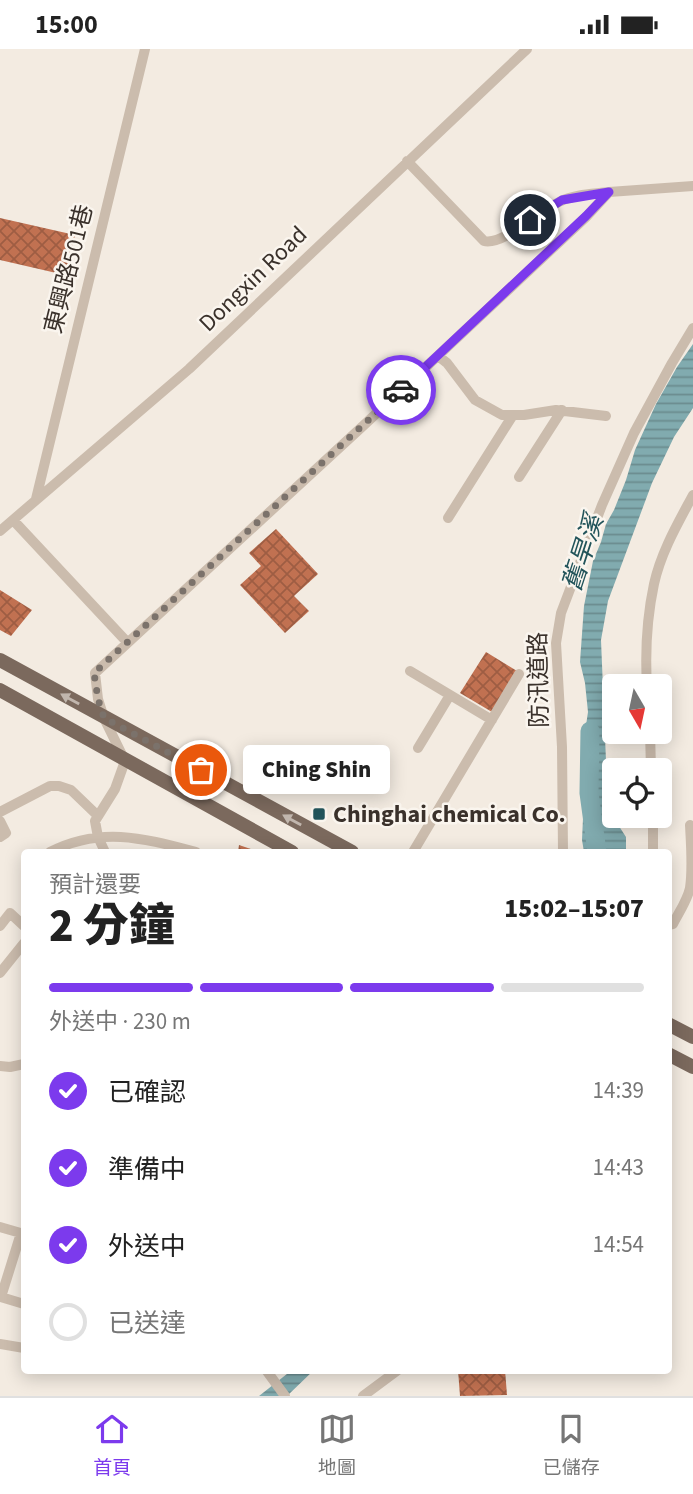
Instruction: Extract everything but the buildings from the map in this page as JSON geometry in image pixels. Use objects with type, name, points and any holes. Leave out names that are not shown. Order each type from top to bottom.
[{"type":"main road","points":[[0,660],[346,849]]},
{"type":"main road","points":[[0,690],[286,849]]},
{"type":"main road","points":[[672,1026],[693,1037]]},
{"type":"main road","points":[[672,1056],[693,1067]]},
{"type":"street","name":"東興路501巷","points":[[36,499],[145,49]]},
{"type":"street","name":"Dongxin Road","points":[[0,531],[189,369],[527,49]]},
{"type":"street","points":[[407,161],[484,241],[490,242],[515,230],[562,200],[609,192],[693,186]]},
{"type":"street","points":[[104,849],[95,821],[115,789],[125,761],[104,718],[94,673],[438,356],[609,192]]},
{"type":"street","name":"防汛道路","points":[[563,849],[562,747],[556,643],[561,613],[602,505],[634,433],[693,328]]},
{"type":"street","points":[[438,356],[447,363],[475,400],[502,415],[562,410],[606,416]]},
{"type":"street","points":[[519,477],[562,410]]},
{"type":"street","points":[[448,518],[513,415]]},
{"type":"street","points":[[647,674],[647,629],[654,582],[671,537],[693,495]]},
{"type":"street","points":[[13,520],[127,642]]},
{"type":"street","points":[[410,671],[492,720]]},
{"type":"street","points":[[415,849],[519,674]]},
{"type":"street","points":[[418,748],[450,695]]},
{"type":"street","points":[[0,812],[50,786],[59,786],[71,790],[97,815]]},
{"type":"street","points":[[0,821],[6,834],[0,837]]},
{"type":"street","points":[[672,924],[690,891],[690,825]]},
{"type":"street","points":[[653,828],[653,849]]},
{"type":"street","points":[[56,849],[99,837],[137,838],[183,849]]},
{"type":"street","points":[[0,926],[10,913],[21,923]]},
{"type":"street","points":[[0,974],[21,947]]},
{"type":"street","points":[[0,1066],[21,1065]]},
{"type":"street","points":[[0,1227],[21,1232]]},
{"type":"street","points":[[21,1239],[1,1297],[21,1303]]},
{"type":"street","points":[[0,1344],[21,1348]]},
{"type":"street","points":[[268,1374],[285,1396]]},
{"type":"street","points":[[363,1396],[393,1374]]},
{"type":"water","name":"舊旱溪","points":[[693,344],[693,408],[674,437],[652,483],[608,601],[601,640],[602,744],[605,744],[606,758],[602,758],[602,828],[620,828],[626,837],[626,849],[584,849],[583,818],[592,772],[585,732],[588,712],[585,683],[580,662],[584,606],[593,561],[606,524],[656,404]]},
{"type":"water","points":[[287,1374],[310,1374],[287,1396],[259,1396]]},
{"type":"waterway","name":"舊旱溪","points":[[590,731],[589,793],[597,849]]},
{"type":"way so far","points":[[201,770],[104,718],[94,673],[401,390]]},
{"type":"place","name":"Ching Shin","points":[[201,770]]},
{"type":"place","name":"Chinghai chemical Co.","points":[[319,814]]},
{"type":"route","points":[[401,390],[609,192],[562,200],[530,220]]}]
